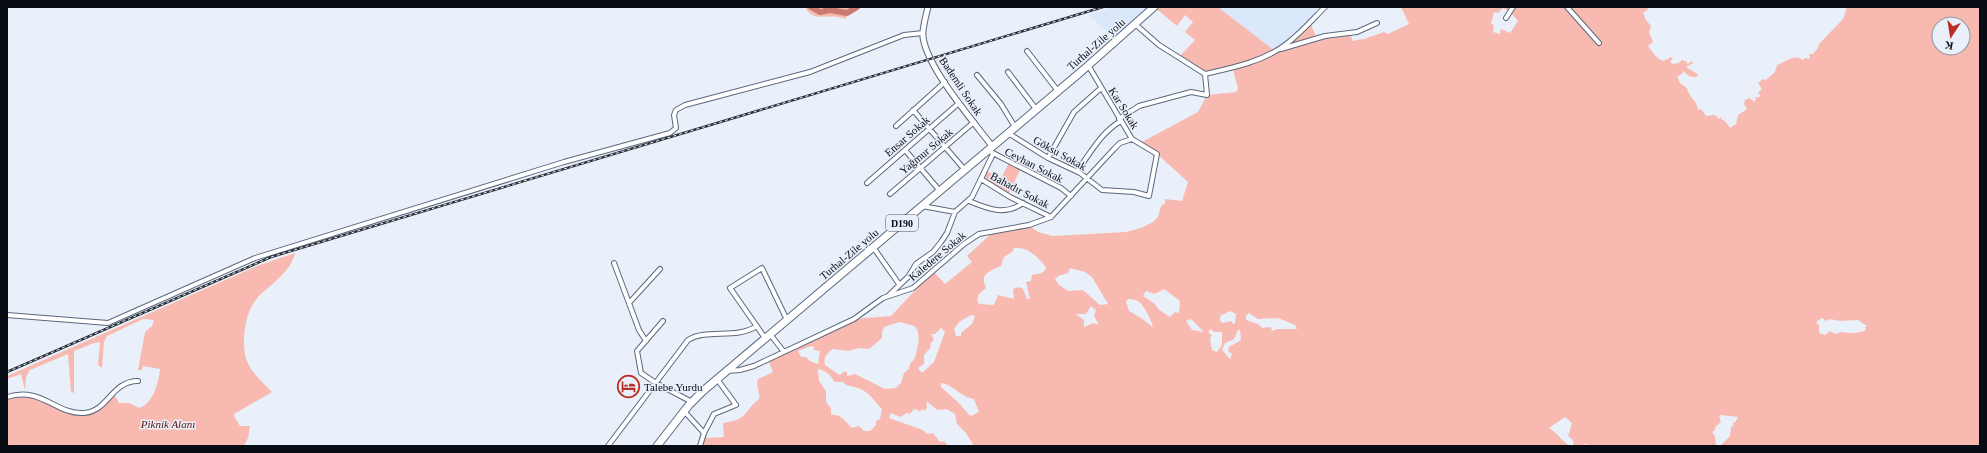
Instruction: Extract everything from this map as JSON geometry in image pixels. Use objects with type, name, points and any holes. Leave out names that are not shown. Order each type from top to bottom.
[{"type":"main road","name":"Turhal-Zile yolu","points":[[657,446],[692,402],[726,371],[965,170],[991,150],[1008,133],[1154,7]]},
{"type":"street","points":[[7,315],[108,323],[255,258],[564,162],[670,133],[676,128],[674,115],[676,110],[685,105],[810,72],[904,35],[923,33],[928,7]]},
{"type":"street","points":[[1277,50],[1297,35],[1325,7]]},
{"type":"street","points":[[1506,18],[1513,7]]},
{"type":"street","points":[[1567,7],[1599,43]]},
{"type":"street","points":[[1204,74],[1255,60],[1277,50],[1325,36],[1357,32],[1377,23]]},
{"type":"street","points":[[1077,171],[1099,140],[1120,120],[1139,106],[1191,92],[1207,95],[1204,74],[1160,45],[1135,24]]},
{"type":"street","name":"Bademli Sokak","points":[[923,33],[929,56],[959,103],[974,122],[991,150]]},
{"type":"street","points":[[1027,51],[1058,91]]},
{"type":"street","name":"Kar Sokak","points":[[1088,65],[1100,88],[1132,139],[1157,154],[1149,196]]},
{"type":"street","points":[[1008,72],[1036,109]]},
{"type":"street","points":[[977,75],[1001,104],[1015,127]]},
{"type":"street","points":[[896,126],[945,82]]},
{"type":"street","points":[[1048,158],[1074,112],[1100,88]]},
{"type":"street","name":"Ensar Sokak","points":[[867,183],[959,103]]},
{"type":"street","points":[[913,110],[965,170]]},
{"type":"street","name":"Yağmur Sokak","points":[[890,194],[974,122]]},
{"type":"street","name":"Göksu Sokak","points":[[1008,133],[1048,158],[1077,171],[1095,186],[1106,191],[1134,192],[1149,196]]},
{"type":"street","name":"Kaledere Sokak","points":[[726,371],[746,369],[784,352],[854,319],[872,304],[888,296],[902,293],[919,284],[964,244],[979,234],[1029,225],[1051,216],[1120,143],[1132,139]]},
{"type":"street","points":[[905,150],[940,191]]},
{"type":"street","points":[[888,296],[910,274],[916,264],[941,242],[947,233],[955,212],[969,201],[981,179],[991,150]]},
{"type":"street","name":"Ceyhan Sokak","points":[[991,150],[1061,188],[1071,196]]},
{"type":"street","name":"Bahadır Sokak","points":[[981,179],[1023,203],[1051,216]]},
{"type":"street","points":[[969,201],[985,208],[1000,211],[1013,209],[1023,203]]},
{"type":"street","points":[[922,206],[955,212]]},
{"type":"street","points":[[873,247],[899,284]]},
{"type":"street","points":[[614,263],[639,330],[646,341]]},
{"type":"street","points":[[784,352],[757,326],[743,309],[730,288],[762,268],[787,320]]},
{"type":"street","points":[[629,303],[660,269]]},
{"type":"street","points":[[663,321],[637,353],[641,373],[656,383],[692,402]]},
{"type":"street","points":[[608,446],[690,338],[711,335],[739,334],[747,332],[757,326]]},
{"type":"street","points":[[700,446],[704,433],[714,414],[736,405],[717,379]]},
{"type":"street","points":[[7,397],[21,394],[36,396],[72,412],[86,413],[98,409],[118,387],[125,383],[138,381]]},
{"type":"street","points":[[684,411],[704,433]]},
{"type":"shaded area","points":[[1113,7],[1154,7],[1116,40],[1088,15]]},
{"type":"shaded area","points":[[1218,7],[1319,7],[1318,15],[1297,35],[1275,51]]},
{"type":"green space","points":[[805,7],[822,9],[861,7],[848,15],[845,19],[840,17],[813,15],[808,12]]},
{"type":"green space","points":[[1154,7],[1218,7],[1275,51],[1310,22],[1317,39],[1351,33],[1352,41],[1364,39],[1384,32],[1388,34],[1409,24],[1401,7],[1650,7],[1643,12],[1646,20],[1651,26],[1649,32],[1653,42],[1648,46],[1661,60],[1664,61],[1671,57],[1673,59],[1670,61],[1672,64],[1679,63],[1682,60],[1687,62],[1687,64],[1693,61],[1693,63],[1686,67],[1699,75],[1695,77],[1689,76],[1683,71],[1682,74],[1678,76],[1678,79],[1682,85],[1687,88],[1698,110],[1701,109],[1706,116],[1715,115],[1719,119],[1721,117],[1721,119],[1725,121],[1730,128],[1736,124],[1738,115],[1747,109],[1744,104],[1745,100],[1749,98],[1755,102],[1756,97],[1761,97],[1758,92],[1762,89],[1758,83],[1763,79],[1766,80],[1775,72],[1777,65],[1787,60],[1797,57],[1803,60],[1805,58],[1810,59],[1809,54],[1813,54],[1818,48],[1819,44],[1843,19],[1847,7],[1980,7],[1980,446],[1720,446],[1730,436],[1731,427],[1734,425],[1732,424],[1738,417],[1721,415],[1719,416],[1721,422],[1712,432],[1715,436],[1716,446],[1589,446],[1585,443],[1585,446],[1574,446],[1573,440],[1568,436],[1572,423],[1565,417],[1549,428],[1570,446],[974,446],[966,433],[957,424],[955,414],[947,409],[937,410],[926,402],[927,407],[925,411],[922,409],[920,412],[914,409],[910,414],[907,413],[900,417],[891,413],[889,418],[923,430],[927,434],[933,433],[940,442],[944,441],[948,446],[700,446],[704,433],[707,438],[724,437],[723,423],[741,418],[759,399],[757,384],[758,379],[773,372],[768,360],[854,319],[891,316],[933,271],[945,284],[972,262],[967,256],[994,231],[1029,225],[1038,232],[1053,236],[1126,232],[1141,228],[1153,222],[1158,217],[1161,206],[1165,203],[1165,199],[1182,201],[1188,182],[1157,154],[1140,143],[1198,112],[1207,95],[1236,92],[1238,88],[1232,67],[1205,74],[1178,58],[1195,40],[1185,32],[1193,22],[1185,15],[1177,26]],"holes":[[[1503,8],[1510,12],[1518,21],[1510,33],[1501,29],[1500,34],[1493,32],[1494,25],[1491,24],[1494,12],[1498,13]],[[1014,248],[1024,249],[1032,253],[1046,267],[1043,273],[1032,275],[1031,281],[1026,282],[1030,299],[1027,299],[1023,289],[1019,287],[1013,289],[1014,299],[998,295],[994,305],[979,304],[977,300],[979,294],[986,288],[984,282],[985,276],[990,271],[1001,266],[1004,257],[1012,252]],[[1070,268],[1085,272],[1092,277],[1108,304],[1100,305],[1083,290],[1068,291],[1059,285],[1055,279],[1058,276],[1068,273]],[[1164,289],[1180,301],[1179,313],[1175,312],[1170,317],[1143,296],[1146,291],[1155,294]],[[1128,299],[1138,301],[1143,306],[1153,327],[1129,311],[1126,302]],[[1091,306],[1096,310],[1094,316],[1099,325],[1093,323],[1084,327],[1084,320],[1076,314],[1086,314]],[[1230,311],[1236,314],[1235,323],[1233,324],[1231,321],[1223,323],[1220,321],[1220,316]],[[1249,313],[1258,319],[1278,318],[1295,325],[1297,329],[1277,329],[1272,331],[1271,327],[1262,328],[1258,324],[1246,320],[1246,316]],[[971,315],[975,316],[972,324],[961,333],[961,336],[956,336],[954,329],[959,322]],[[1822,318],[1826,321],[1830,319],[1840,321],[1858,320],[1867,326],[1865,327],[1866,330],[1856,333],[1841,332],[1835,334],[1830,331],[1825,335],[1819,333],[1819,325],[1816,322]],[[1191,319],[1204,332],[1192,330],[1186,321]],[[899,322],[915,326],[917,330],[918,342],[915,358],[910,364],[909,369],[904,373],[901,383],[896,388],[885,389],[855,374],[847,376],[845,371],[840,375],[825,365],[826,356],[833,349],[848,351],[859,348],[869,349],[882,338],[884,327]],[[941,328],[945,332],[934,362],[923,372],[921,372],[918,368],[924,364],[924,355],[931,347],[930,344],[934,340],[931,334],[935,334]],[[1211,329],[1214,332],[1222,332],[1222,345],[1217,352],[1212,350],[1210,338],[1212,335],[1208,332]],[[1238,330],[1240,330],[1241,340],[1229,347],[1228,351],[1232,354],[1230,359],[1222,350],[1225,343],[1234,339]],[[811,346],[814,347],[814,350],[820,351],[818,364],[810,361],[806,357],[801,357],[798,351]],[[818,369],[828,373],[834,382],[843,382],[846,385],[867,393],[882,409],[880,419],[876,421],[876,425],[870,431],[864,431],[859,426],[852,428],[837,415],[831,415],[831,408],[826,402],[826,391],[819,381]],[[941,383],[969,398],[974,399],[979,412],[971,416],[959,403],[941,387]]]},
{"type":"green space","points":[[1009,162],[1021,168],[1008,195],[981,179],[985,170],[1001,179]]},
{"type":"green space","name":"Piknik Alanı","points":[[295,253],[293,260],[285,272],[255,301],[247,320],[244,349],[248,364],[252,371],[272,392],[234,414],[240,426],[250,426],[248,438],[244,446],[10,446],[7,444],[7,397],[31,395],[67,410],[91,412],[113,392],[119,403],[129,403],[139,408],[144,406],[152,397],[157,386],[160,369],[143,366],[142,370],[138,370],[145,332],[152,326],[154,320],[143,319],[107,336],[104,342],[102,368],[98,365],[100,342],[74,351],[74,393],[71,392],[68,354],[30,370],[26,377],[25,390],[21,374],[7,379],[7,376],[257,266]]},
{"type":"waterway","points":[[811,7],[820,12],[830,10],[847,13],[857,7]]},
{"type":"railway","points":[[7,372],[271,257],[1103,7]]},
{"type":"place","name":"Talebe Yurdu","points":[[629,387]]}]
